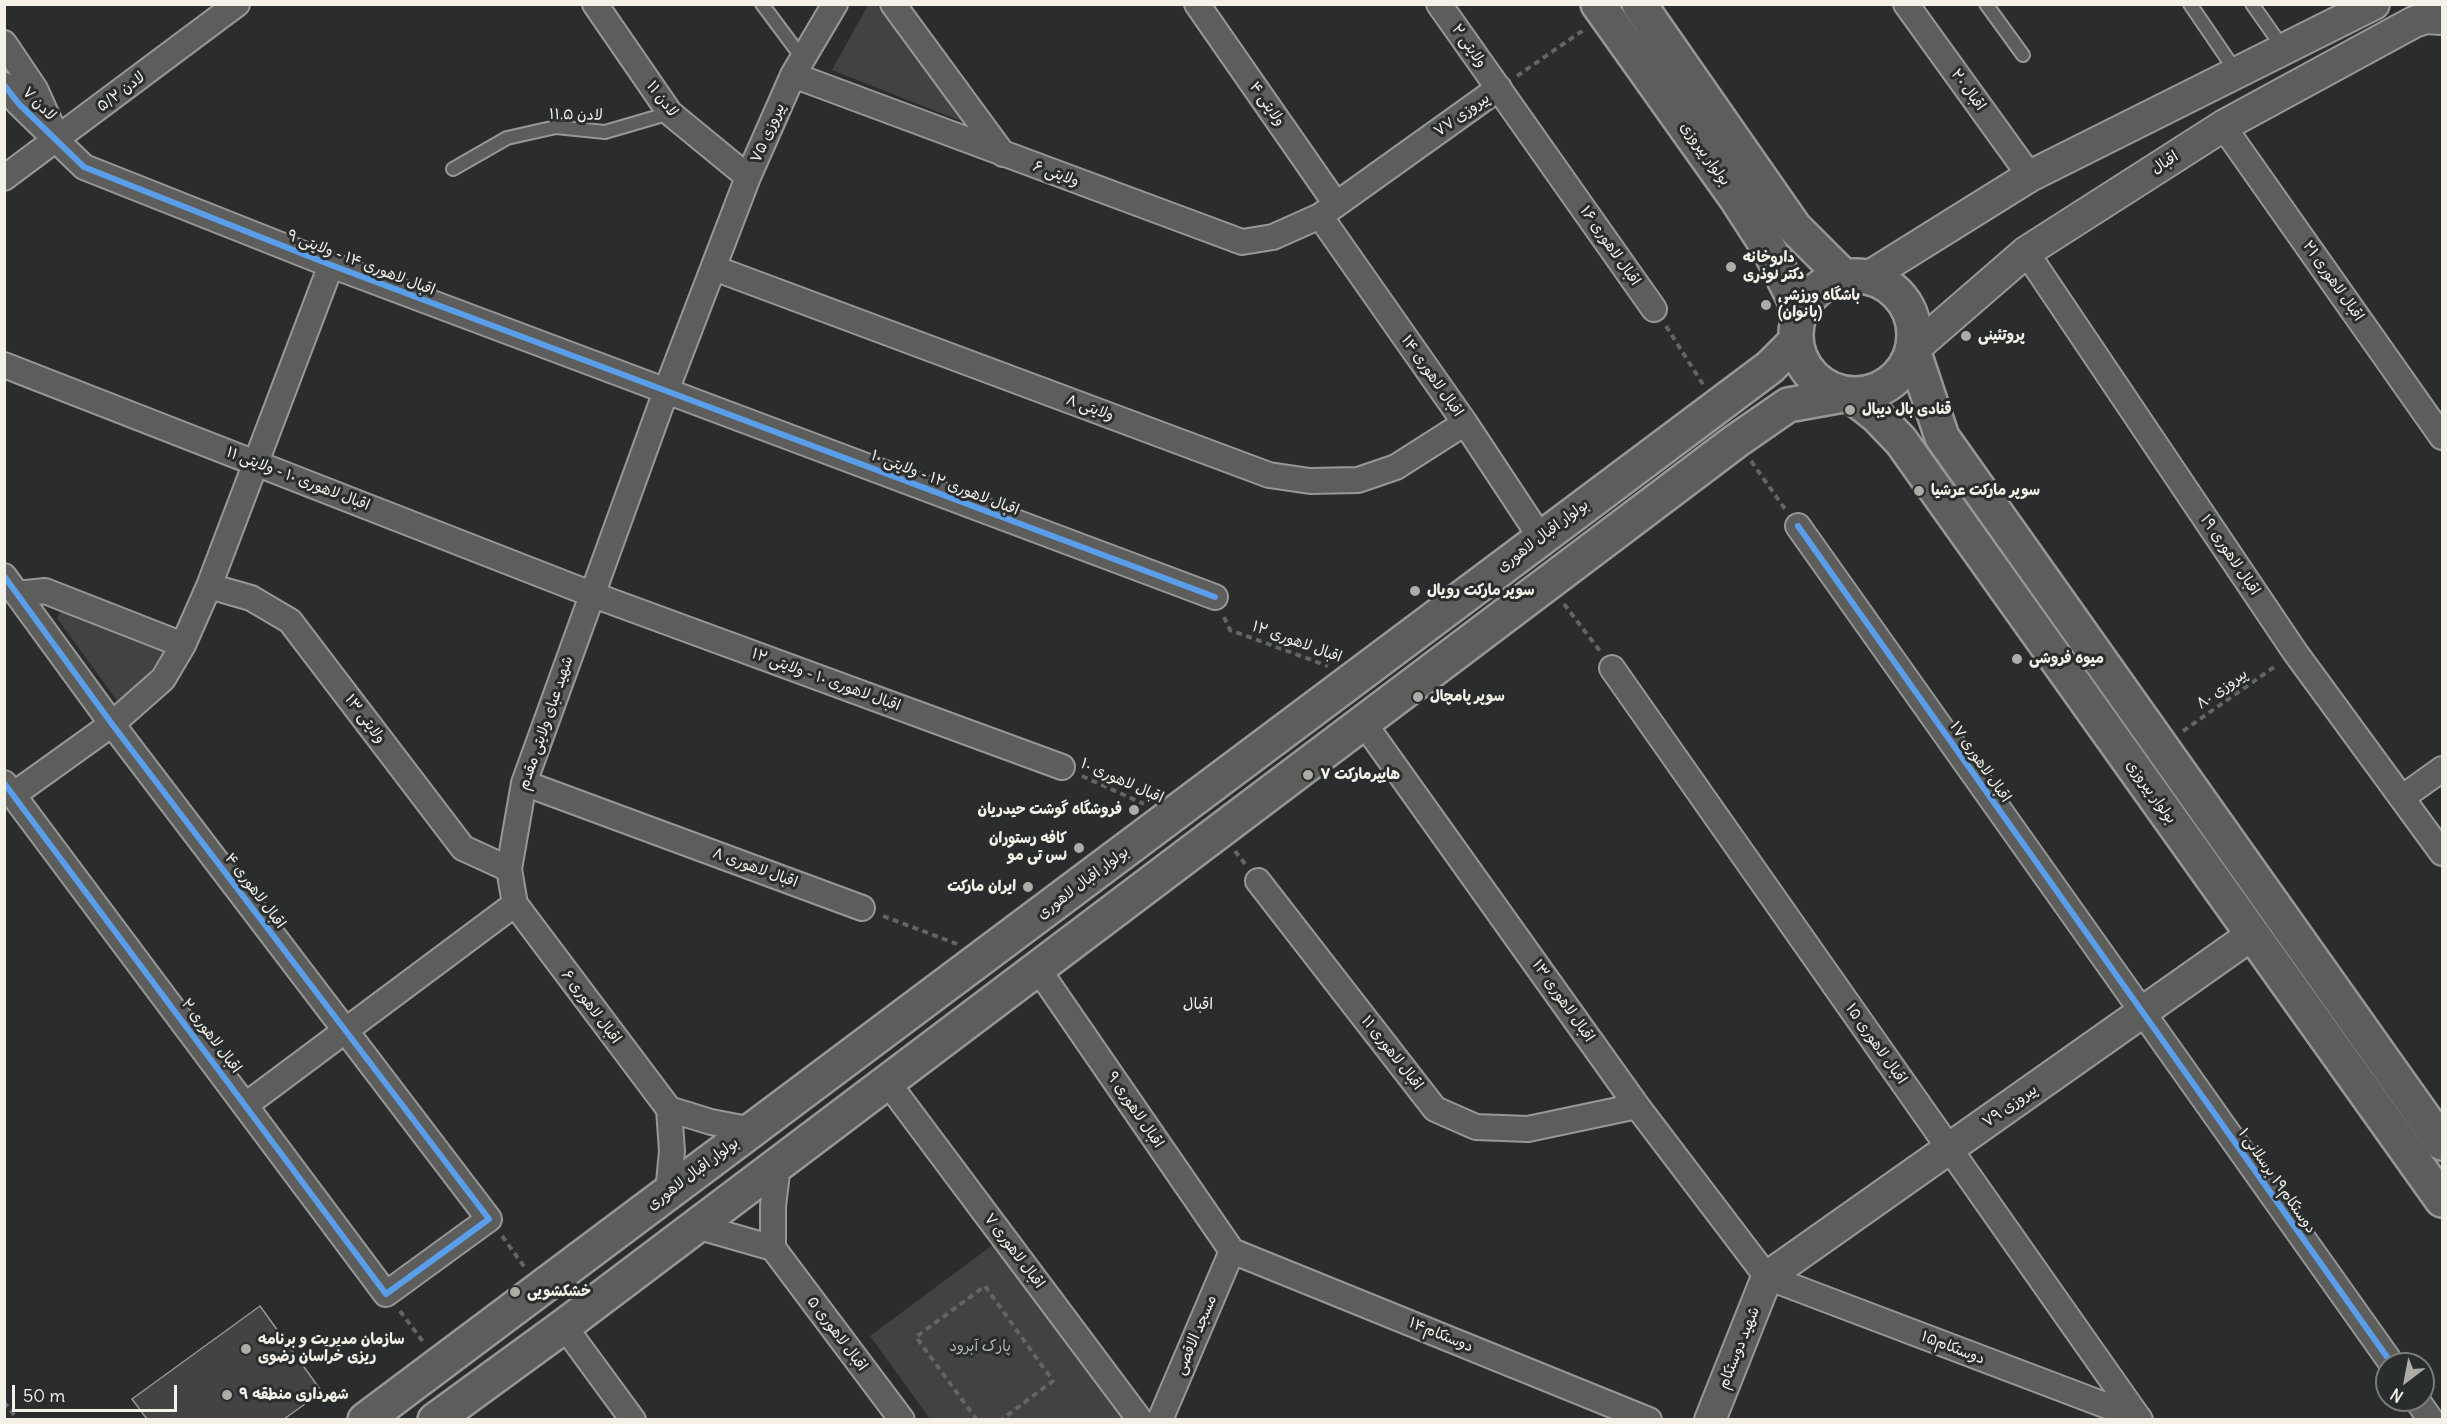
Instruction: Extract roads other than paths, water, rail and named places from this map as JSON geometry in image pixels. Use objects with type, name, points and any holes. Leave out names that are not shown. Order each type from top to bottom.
[{"type":"main road","name":"بولوار پیروزی","points":[[1639,4],[1795,228],[1856,276]]},
{"type":"main road","name":"بولوار پیروزی","points":[[1602,10],[1742,206],[1769,249],[1798,326]]},
{"type":"main road","points":[[1849,394],[1828,388],[1811,375],[1801,360],[1798,326],[1814,292],[1827,282],[1856,276],[1890,287],[1906,305],[1914,326],[1913,350],[1942,437],[2442,1143]]},
{"type":"main road","name":"بولوار اقبال لاهوری","points":[[365,1419],[1770,367],[1798,326]]},
{"type":"main road","points":[[445,1417],[1736,441],[1788,405],[1877,390],[1894,380],[1906,366],[1913,350]]},
{"type":"main road","name":"بولوار پیروزی","points":[[1849,394],[1877,416],[1901,441],[2442,1200]]},
{"type":"main road","points":[[1207,790],[1227,827]]},
{"type":"street","name":"لادن ۵/۲","points":[[4,178],[58,140],[237,4]]},
{"type":"street","name":"لادن ۱۱","points":[[595,4],[670,113],[748,177]]},
{"type":"street","name":"پیروزی ۷۵","points":[[714,268],[748,177],[798,67],[835,4]]},
{"type":"street","points":[[893,4],[1003,154]]},
{"type":"street","name":"ولایتی ۴","points":[[1197,4],[1328,210]]},
{"type":"street","name":"ولایتی ۲","points":[[1439,4],[1499,88]]},
{"type":"street","name":"اقبال ۲۰","points":[[1906,4],[2030,176]]},
{"type":"street","points":[[1856,276],[2030,176],[2374,4]]},
{"type":"street","name":"اقبال","points":[[1913,350],[2026,252],[2223,126],[2414,22],[2426,18],[2442,19]]},
{"type":"street","name":"لادن ۷","points":[[4,43],[35,89],[58,140]]},
{"type":"street","name":"ولایتی ۶","points":[[798,67],[1003,154],[1242,242],[1274,237],[1328,210]]},
{"type":"street","name":"لادن ۷","points":[[4,85],[19,104],[58,140]]},
{"type":"street","name":"پیروزی ۷۷","points":[[1328,210],[1499,88]]},
{"type":"street","name":"اقبال لاهوری ۱۶","points":[[1499,88],[1654,309]]},
{"type":"street","name":"اقبال لاهوری ۲۱","points":[[2223,126],[2442,437]]},
{"type":"street","name":"اقبال لاهوری ۱۴ - ولایتی ۹","points":[[58,140],[84,167],[331,265],[666,391]]},
{"type":"street","name":"اقبال لاهوری ۱۴","points":[[1328,210],[1540,538]]},
{"type":"street","name":"اقبال لاهوری ۱۹","points":[[2026,252],[2295,652],[2442,853]]},
{"type":"street","points":[[9,789],[112,724],[163,679],[183,645],[209,586],[331,265]]},
{"type":"street","name":"شهید عبای ولایتی مقدم","points":[[515,904],[509,869],[524,783],[591,594],[714,268]]},
{"type":"street","name":"ولایتی ۸","points":[[714,268],[1269,475],[1310,481],[1358,480],[1396,467],[1465,423]]},
{"type":"street","name":"اقبال لاهوری ۱۰ - ولایتی ۱۱","points":[[4,365],[591,594]]},
{"type":"street","name":"اقبال لاهوری ۱۲ - ولایتی ۱۰","points":[[666,391],[1215,597]]},
{"type":"street","name":"اقبال لاهوری ۱۷","points":[[1797,526],[2143,1012]]},
{"type":"street","points":[[11,585],[45,591],[183,645]]},
{"type":"street","name":"اقبال لاهوری ۴","points":[[11,585],[112,724],[489,1218],[387,1294]]},
{"type":"street","name":"ولایتی ۱۳","points":[[209,586],[251,598],[290,621],[463,848],[509,869]]},
{"type":"street","name":"اقبال لاهوری ۱۰ - ولایتی ۱۲","points":[[591,594],[1062,767]]},
{"type":"street","name":"اقبال لاهوری ۱۵","points":[[1612,668],[2139,1419]]},
{"type":"street","name":"اقبال لاهوری ۱۳","points":[[1363,722],[1637,1106],[1767,1277]]},
{"type":"street","points":[[2403,797],[2442,769]]},
{"type":"street","name":"اقبال لاهوری ۸","points":[[524,783],[862,908]]},
{"type":"street","name":"اقبال لاهوری ۲","points":[[9,789],[387,1294]]},
{"type":"street","name":"اقبال لاهوری ۱۱","points":[[1258,881],[1435,1109],[1476,1127],[1528,1129],[1637,1106]]},
{"type":"street","points":[[247,1104],[515,904]]},
{"type":"street","name":"اقبال لاهوری ۶","points":[[515,904],[669,1109]]},
{"type":"street","name":"پیروزی ۷۹","points":[[1767,1277],[2253,934]]},
{"type":"street","name":"اقبال لاهوری ۹","points":[[1038,969],[1232,1251]]},
{"type":"street","name":"دوستکام۱۹ برسلانی ۱","points":[[2143,1012],[2384,1352]]},
{"type":"street","name":"اقبال لاهوری ۷","points":[[888,1083],[1140,1419]]},
{"type":"street","points":[[668,1193],[672,1151],[669,1109],[711,1122],[753,1130]]},
{"type":"street","points":[[696,1226],[773,1248],[773,1206],[778,1165]]},
{"type":"street","name":"اقبال لاهوری ۵","points":[[773,1248],[902,1419]]},
{"type":"street","name":"مسجد الاقصی","points":[[1160,1419],[1232,1251]]},
{"type":"street","name":"دوستکام۱۴","points":[[1232,1251],[1649,1419]]},
{"type":"street","name":"دوستکام۱۵","points":[[1767,1277],[2139,1419]]},
{"type":"street","name":"شهید دوستکام","points":[[1710,1419],[1767,1277]]},
{"type":"street","points":[[564,1326],[633,1419]]},
{"type":"lane","points":[[762,4],[798,67]]},
{"type":"lane","points":[[1986,4],[2023,55]]},
{"type":"lane","points":[[2190,4],[2237,73]]},
{"type":"lane","points":[[2252,4],[2284,49]]},
{"type":"lane","name":"لادن ۱۱.۵","points":[[453,169],[507,138],[556,127],[605,132],[670,113]]},
{"type":"place","name":"داروخانه دکتر نوذری","points":[[1731,267]]},
{"type":"place","name":"باشگاه ورزشی (بانوان)","points":[[1766,305]]},
{"type":"place","name":"پروتئینی","points":[[1966,336]]},
{"type":"place","name":"قنادی بال دیبال","points":[[1850,410]]},
{"type":"place","name":"سوپر مارکت عرشیا","points":[[1919,491]]},
{"type":"place","name":"سوپر مارکت رویال","points":[[1415,591]]},
{"type":"place","name":"میوه فروشی","points":[[2017,659]]},
{"type":"place","name":"سوپر‌ پامچال","points":[[1418,697]]},
{"type":"place","name":"هایپرمارکت ۷","points":[[1308,775]]},
{"type":"place","name":"فروشگاه گوشت حیدریان","points":[[1134,810]]},
{"type":"place","name":"كافه رستوران نس تى مو","points":[[1079,848]]},
{"type":"place","name":"ایران مارکت","points":[[1028,887]]},
{"type":"place","name":"خشکشویی","points":[[515,1292]]},
{"type":"place","name":"سازمان مدیریت و برنامه ریزی خراسان رضوی","points":[[246,1349]]},
{"type":"place","name":"شهرداری منطقه ۹","points":[[227,1395]]},
{"type":"district","name":"اقبال","points":[[1198,1004]]},
{"type":"park label","name":"پارک آبرود","points":[[980,1347]]}]
